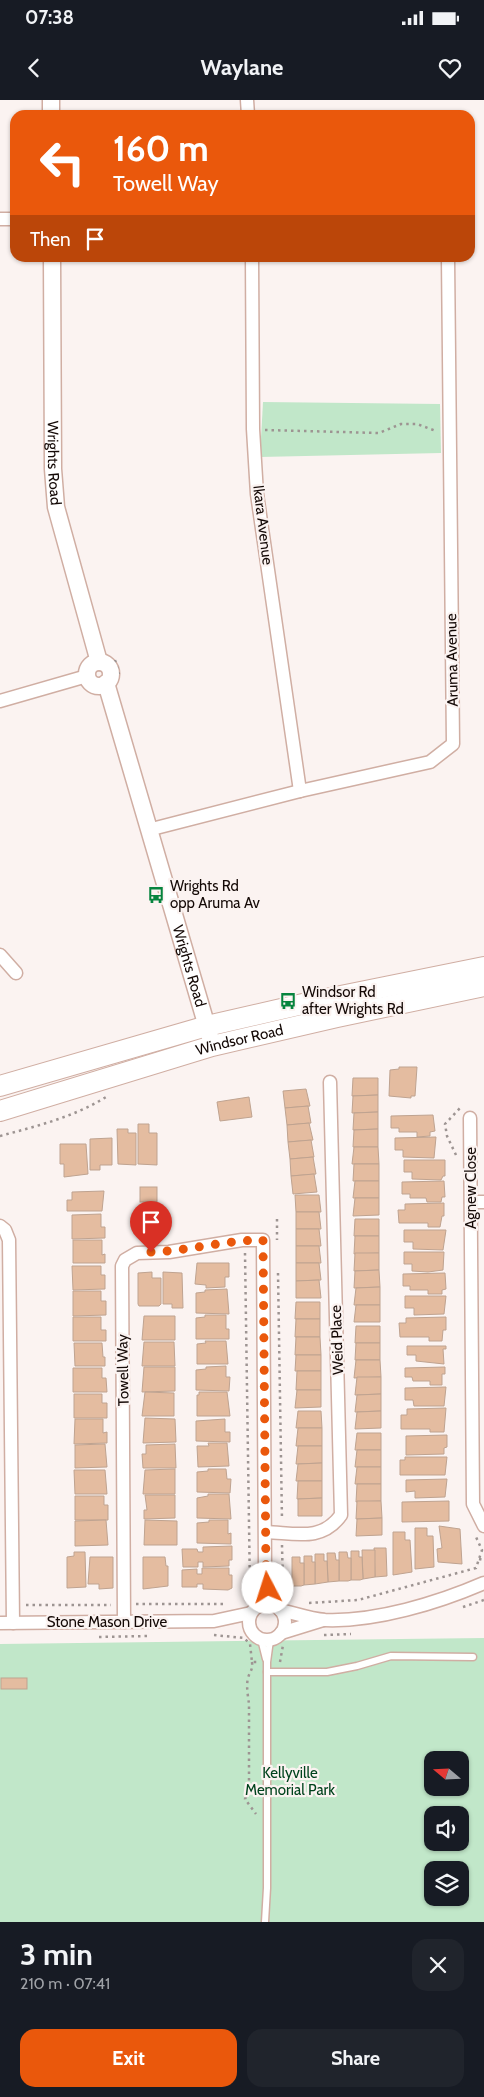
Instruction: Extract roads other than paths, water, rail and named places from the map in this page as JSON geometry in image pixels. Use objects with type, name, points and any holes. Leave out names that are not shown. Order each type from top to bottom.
[{"type":"main road","name":"Windsor Road","points":[[0,1086],[207,1026],[325,999],[484,967]]},
{"type":"main road","name":"Windsor Road","points":[[0,1111],[212,1046],[484,986]]},
{"type":"street","name":"Wrights Road","points":[[52,262],[53,469],[56,507],[106,660],[105,664],[109,668],[110,678],[113,680],[148,830],[212,1046]]},
{"type":"street","name":"Ikara Avenue","points":[[252,262],[253,429],[257,494],[300,791]]},
{"type":"street","name":"Aruma Avenue","points":[[148,830],[300,791],[430,762],[453,744],[448,262]]},
{"type":"street","points":[[106,660],[90,666],[87,676],[90,682],[96,685],[113,680]]},
{"type":"street","points":[[0,701],[87,676]]},
{"type":"street","points":[[0,955],[16,973]]},
{"type":"street","name":"Weid Place","points":[[266,1532],[309,1534],[323,1532],[334,1526],[341,1514],[330,1082]]},
{"type":"street","name":"Agnew Close","points":[[468,1112],[471,1202],[473,1504],[479,1530]]},
{"type":"street","points":[[471,1202],[484,1202]]},
{"type":"street","points":[[0,1226],[5,1230],[9,1240],[5,1401],[5,1504],[12,1605],[6,1623]]},
{"type":"street","name":"Towell Way","points":[[124,1622],[122,1266],[125,1260],[137,1253],[169,1252],[242,1240],[263,1240],[266,1532]]},
{"type":"street","points":[[265,1608],[266,1532]]},
{"type":"street","name":"Stone Mason Drive","points":[[274,1638],[323,1620],[374,1616],[450,1597],[484,1583]]},
{"type":"street","points":[[265,1608],[285,1622],[274,1638],[253,1634],[250,1630],[249,1618],[265,1608]]},
{"type":"street","name":"Stone Mason Drive","points":[[6,1623],[214,1621],[265,1608],[323,1620]]},
{"type":"street","name":"Stone Mason Drive","points":[[214,1621],[250,1630]]},
{"type":"lane","points":[[265,1922],[267,1888],[266,1672],[274,1638]]},
{"type":"lane","points":[[266,1672],[327,1672],[391,1656],[473,1657]]},
{"type":"place","name":"Wrights Rd opp Aruma Av","points":[[156,895]]},
{"type":"place","name":"Windsor Rd after Wrights Rd","points":[[288,1001]]},
{"type":"park label","name":"Kellyville Memorial Park","points":[[290,1782]]}]
